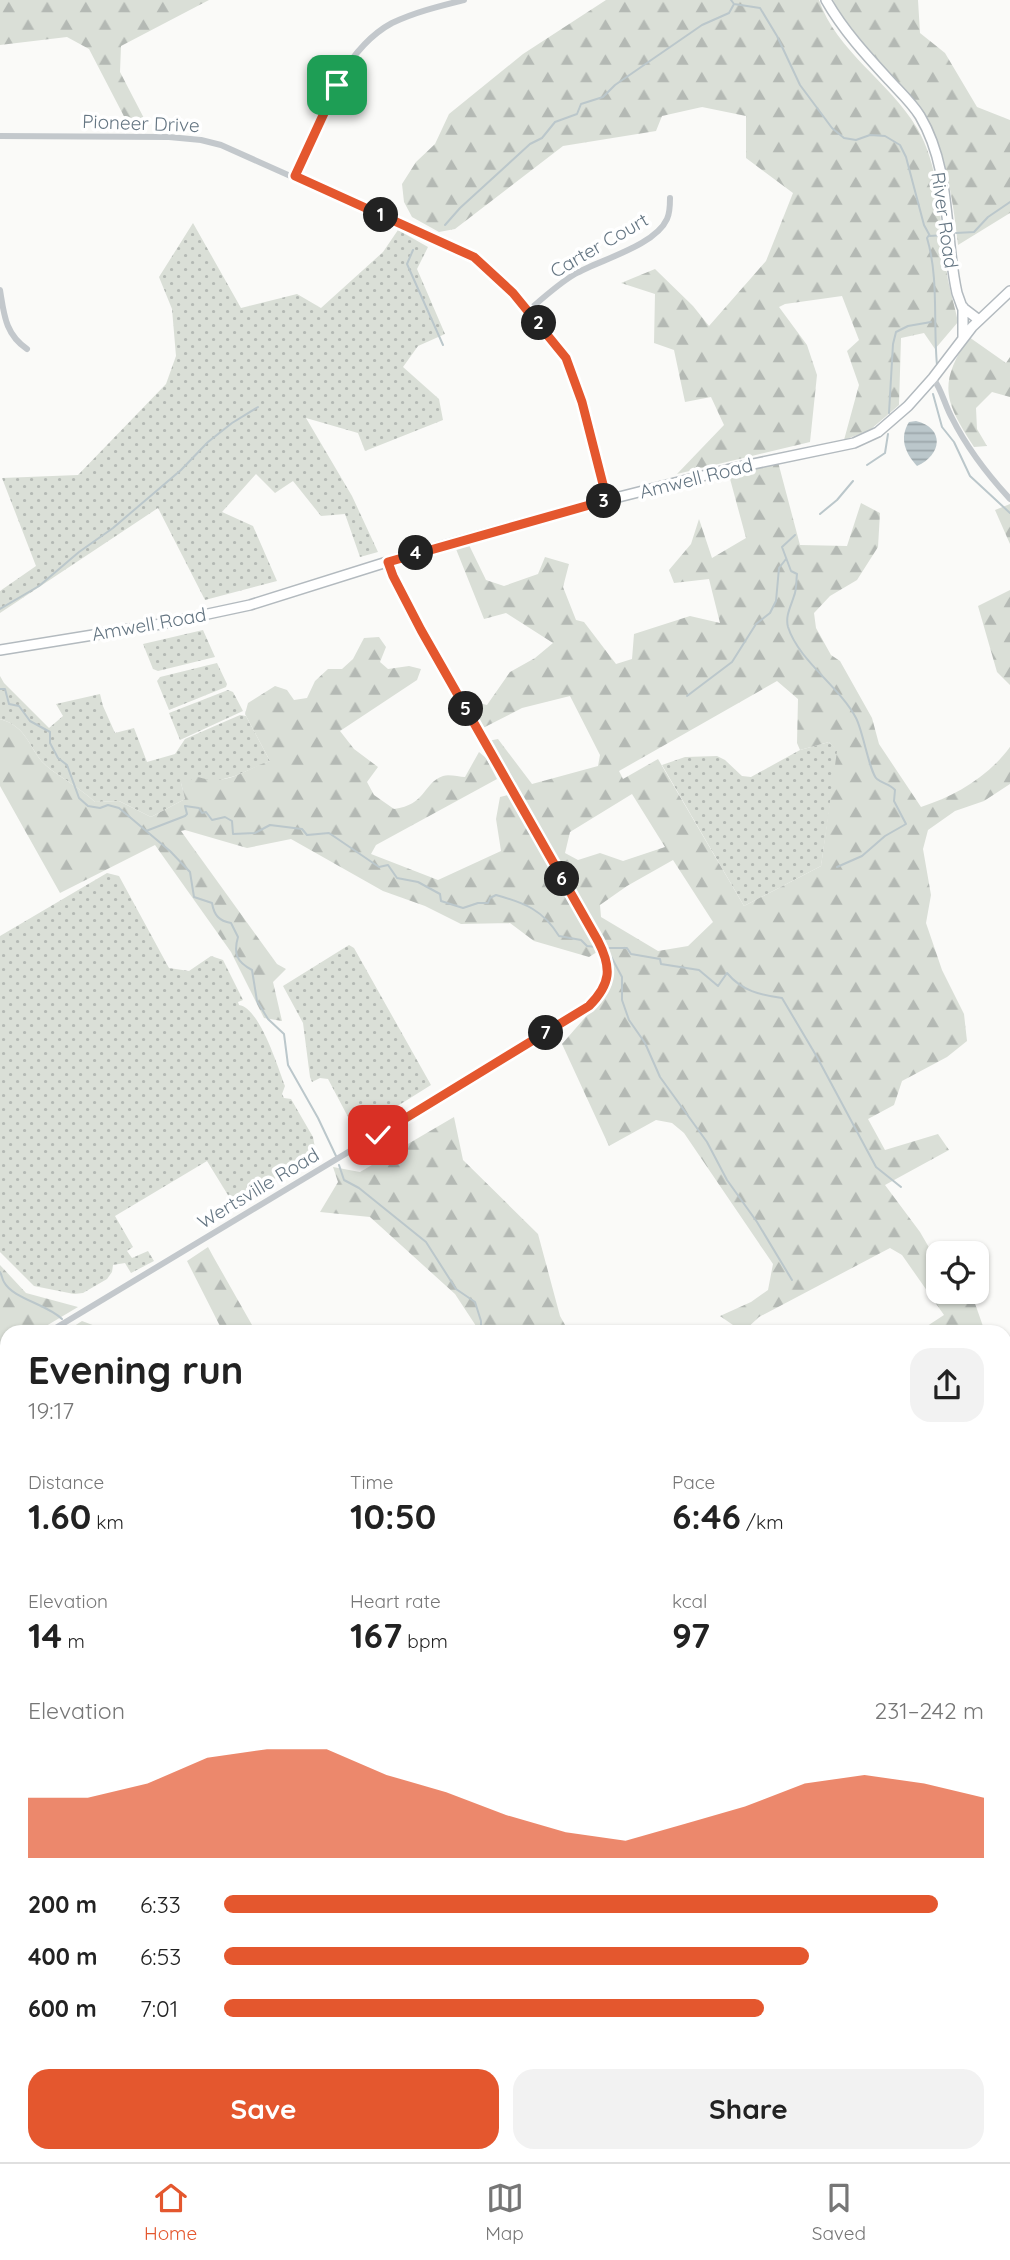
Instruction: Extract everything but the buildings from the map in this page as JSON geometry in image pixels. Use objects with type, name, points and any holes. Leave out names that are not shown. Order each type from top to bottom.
[{"type":"main road","name":"River Road","points":[[826,0],[850,36],[925,125],[947,201],[953,272],[962,307],[963,337]]},
{"type":"main road","name":"Amwell Road","points":[[0,650],[221,612],[607,500],[746,465],[854,443],[878,432],[894,420],[933,379],[963,337],[1010,291]]},
{"type":"main road","points":[[962,307],[979,320]]},
{"type":"street","points":[[295,176],[345,68],[368,41],[390,24],[406,17],[464,0]]},
{"type":"street","name":"Pioneer Drive","points":[[0,136],[169,136],[201,140],[233,149],[474,257],[485,265],[528,311],[554,341],[571,368],[607,500]]},
{"type":"street","name":"Carter Court","points":[[528,311],[576,273],[635,247],[659,230],[668,218],[670,198]]},
{"type":"street","points":[[0,290],[6,325],[16,341],[26,349]]},
{"type":"street","points":[[933,379],[982,468],[1010,499]]},
{"type":"street","name":"Wertsville Road","points":[[60,1325],[561,1024],[589,1006],[606,984],[607,966],[599,944],[421,630],[388,562]]},
{"type":"green space","points":[[0,0],[209,0],[121,46],[120,72],[147,124],[129,126],[89,49],[67,37],[0,45]]},
{"type":"green space","points":[[606,0],[819,0],[827,18],[850,51],[893,96],[917,128],[932,163],[948,280],[958,322],[935,349],[924,333],[901,338],[899,405],[870,430],[844,440],[859,385],[847,351],[859,340],[842,296],[785,304],[779,307],[807,345],[817,375],[810,442],[677,474],[724,425],[711,397],[685,402],[674,350],[654,343],[655,294],[621,283],[655,269],[693,306],[709,326],[766,261],[793,193],[746,158],[746,116],[702,107],[662,116],[656,131],[563,146],[455,229],[439,232],[412,217],[404,202],[402,184],[416,162],[435,144],[449,114],[523,54]]},
{"type":"green space","points":[[833,0],[918,0],[920,33],[945,53],[977,107],[1010,120],[1010,213],[958,245],[946,172],[927,120],[908,92],[850,29]]},
{"type":"green space","points":[[193,223],[241,308],[297,294],[321,308],[383,252],[398,230],[428,247],[417,269],[445,334],[418,346],[403,367],[439,399],[443,420],[365,451],[358,433],[306,418],[352,496],[378,552],[360,557],[345,514],[321,516],[293,481],[275,493],[256,474],[222,512],[253,526],[277,581],[205,600],[158,508],[0,613],[0,591],[36,566],[2,478],[78,475],[166,384],[176,356],[172,309],[159,277]]},
{"type":"green space","points":[[969,337],[1006,363],[1010,357],[1010,397],[992,392],[976,408],[977,429],[987,446],[974,447],[956,418],[949,393],[952,368]]},
{"type":"green space","points":[[778,462],[800,545],[847,546],[861,503],[880,513],[878,547],[857,580],[830,596],[814,613],[816,628],[831,655],[840,661],[872,718],[879,744],[921,807],[970,784],[992,767],[1010,747],[1010,784],[984,801],[955,811],[928,830],[923,849],[931,895],[926,923],[942,970],[964,1014],[967,1041],[947,1057],[902,1081],[894,1105],[868,1119],[885,1150],[938,1134],[949,1150],[885,1185],[926,1242],[926,1289],[902,1255],[890,1248],[759,1317],[750,1325],[733,1325],[720,1316],[751,1302],[768,1290],[773,1264],[684,1133],[672,1123],[656,1120],[609,1146],[562,1044],[609,990],[614,967],[605,945],[488,741],[498,739],[532,784],[598,766],[600,755],[570,696],[522,708],[481,729],[467,700],[487,705],[510,672],[535,658],[553,643],[506,613],[484,619],[456,549],[469,545],[486,580],[504,586],[538,574],[545,557],[569,564],[563,587],[576,620],[584,622],[616,664],[632,659],[634,634],[690,616],[720,623],[709,579],[674,583],[669,570],[691,544],[699,519],[712,558],[746,538],[729,475]],"holes":[[[777,681],[798,699],[797,743],[800,750],[829,742],[837,751],[821,866],[744,906],[658,759],[623,779],[619,771]],[[632,794],[665,847],[623,861],[600,853],[578,860],[565,853],[570,832]],[[673,860],[713,922],[688,946],[658,951],[601,917],[600,905]]]},
{"type":"green space","points":[[1010,504],[1010,544],[995,510]]},
{"type":"green space","points":[[1010,590],[1010,685],[997,672],[978,606]]},
{"type":"green space","points":[[203,630],[215,657],[158,671],[153,669],[143,644]]},
{"type":"green space","points":[[379,637],[386,647],[380,662],[388,669],[409,666],[421,669],[417,680],[340,731],[354,749],[378,767],[367,782],[374,795],[394,809],[404,807],[418,799],[436,779],[451,775],[465,777],[479,752],[486,758],[497,779],[376,845],[371,854],[438,880],[501,851],[496,819],[500,797],[508,795],[597,952],[589,957],[534,941],[510,923],[461,924],[425,906],[383,891],[291,839],[247,848],[181,831],[277,964],[286,969],[273,982],[282,1021],[264,1018],[231,952],[155,845],[60,893],[0,786],[0,719],[18,728],[50,769],[95,802],[119,801],[151,817],[185,799],[181,783],[198,777],[208,780],[227,778],[270,761],[245,714],[248,703],[275,686],[287,690],[294,700],[307,698],[315,681],[328,669],[342,669],[353,659],[364,638]]},
{"type":"green space","points":[[217,663],[226,687],[169,710],[157,681],[160,677]]},
{"type":"green space","points":[[0,676],[49,728],[63,716],[56,704],[100,694],[115,733],[134,728],[147,762],[175,754],[185,739],[240,715],[246,716],[270,761],[235,776],[212,782],[181,783],[185,799],[151,817],[119,801],[95,802],[50,769],[18,728],[0,719]]},
{"type":"green space","points":[[228,690],[233,692],[243,711],[180,740],[169,713]]},
{"type":"green space","points":[[829,742],[838,751],[821,866],[744,906],[662,765],[685,757],[717,756],[742,776],[751,777],[800,750]]},
{"type":"green space","points":[[107,873],[119,876],[169,968],[189,971],[211,956],[223,960],[243,1000],[238,1002],[239,1005],[254,1016],[267,1040],[285,1086],[282,1094],[284,1098],[291,1099],[313,1137],[315,1148],[308,1160],[235,1201],[231,1200],[207,1161],[115,1216],[133,1247],[127,1251],[132,1258],[148,1251],[154,1261],[131,1273],[125,1263],[113,1265],[107,1279],[83,1293],[74,1294],[34,1286],[0,1252],[0,936]]},
{"type":"green space","points":[[349,945],[354,948],[431,1085],[356,1132],[328,1079],[320,1078],[312,1082],[303,1023],[283,986]]},
{"type":"green space","points":[[454,1117],[463,1160],[538,1234],[560,1316],[565,1325],[475,1325],[455,1294],[370,1217],[320,1212],[338,1182],[333,1167],[360,1172]]},
{"type":"green space","points":[[208,1247],[252,1325],[219,1325],[187,1261]]},
{"type":"green space","points":[[0,1265],[26,1293],[78,1307],[48,1325],[0,1325]]},
{"type":"green space","points":[[936,1304],[975,1304],[983,1325],[929,1325],[944,1315]]},
{"type":"green space","points":[[82,1321],[93,1325],[76,1325]]},
{"type":"shaded area","points":[[916,421],[932,429],[937,442],[931,455],[917,466],[909,456],[904,440],[909,422]]},
{"type":"waterway","points":[[731,0],[734,4],[760,8],[777,36],[800,85],[832,128],[844,138],[856,140],[870,135],[885,136],[900,145],[906,157],[924,225],[930,236],[944,235]]},
{"type":"waterway","points":[[445,225],[530,144],[542,138],[555,122],[577,114],[581,104],[603,97],[615,85],[702,25],[729,13],[734,4]]},
{"type":"waterway","points":[[956,233],[974,232],[988,217],[1010,202]]},
{"type":"waterway","points":[[929,235],[927,238],[933,269],[937,365]]},
{"type":"waterway","points":[[413,250],[407,264],[443,345]]},
{"type":"waterway","points":[[889,413],[896,332],[908,326],[931,322]]},
{"type":"waterway","points":[[933,394],[942,427],[954,442],[970,476],[1010,513]]},
{"type":"waterway","points":[[0,609],[39,586],[113,528],[181,470],[208,442],[258,407]]},
{"type":"waterway","points":[[867,465],[885,453],[888,434]]},
{"type":"waterway","points":[[820,514],[837,500],[853,481]]},
{"type":"waterway","points":[[795,535],[782,547],[791,571],[797,574],[788,627],[801,651],[849,706],[856,718],[874,775],[895,790],[894,801],[906,824],[885,836],[862,856],[837,867]]},
{"type":"waterway","points":[[687,696],[732,662],[756,624],[770,613],[776,601],[779,568],[786,559]]},
{"type":"waterway","points":[[0,689],[5,689],[9,704],[19,706],[30,721],[50,732],[50,743],[58,758],[67,765],[79,798],[88,806],[100,808],[108,805],[119,808],[170,851],[190,872],[194,897],[212,903],[218,917],[231,923],[238,937],[238,957],[252,970],[257,1001],[268,1019],[284,1034],[288,1065],[336,1156]]},
{"type":"waterway","points":[[146,831],[185,816],[185,806],[199,808],[212,820],[225,817],[232,821],[233,834],[255,833],[270,825],[302,829],[307,835],[329,833],[379,867],[388,865],[397,878],[418,882],[440,894],[441,901],[463,908],[488,903],[490,898],[496,895],[540,914],[559,936],[581,940],[587,946],[596,947]]},
{"type":"waterway","points":[[606,948],[627,948],[631,954],[660,959],[661,964],[699,970],[718,986],[727,973],[752,991],[782,998],[876,1167],[901,1187]]},
{"type":"waterway","points":[[607,949],[622,977],[622,1000],[629,1020],[645,1043],[660,1077],[707,1142],[727,1180],[757,1222],[792,1280]]},
{"type":"waterway","points":[[339,1165],[344,1180],[359,1188],[426,1242],[456,1289],[475,1302],[481,1325]]},
{"type":"waterway","points":[[0,1272],[8,1288],[62,1319]]},
{"type":"route","points":[[337,85],[295,176],[474,257],[513,293],[554,341],[571,368],[607,500],[388,562],[421,630],[598,941],[605,955],[607,975],[602,992],[589,1006],[378,1135]]}]
